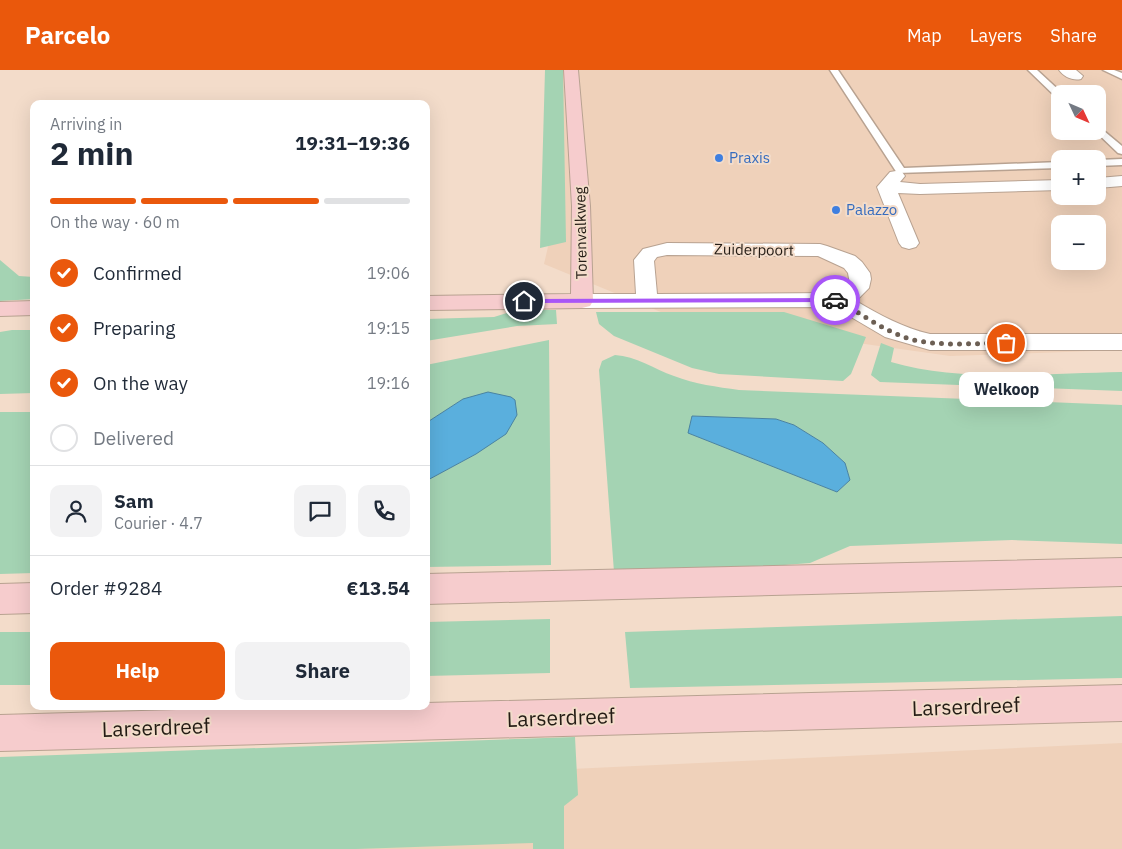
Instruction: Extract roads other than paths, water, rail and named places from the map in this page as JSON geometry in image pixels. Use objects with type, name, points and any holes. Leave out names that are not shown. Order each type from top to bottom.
[{"type":"main road","name":"Torenvalkweg","points":[[430,303],[582,301],[581,206],[571,70]]},
{"type":"main road","points":[[0,309],[30,308]]},
{"type":"main road","points":[[430,589],[1122,572]]},
{"type":"main road","points":[[0,599],[30,598]]},
{"type":"main road","name":"Larserdreef","points":[[0,733],[1122,703]]},
{"type":"street","points":[[886,187],[901,172]]},
{"type":"street","points":[[1106,182],[1122,181]]},
{"type":"street","points":[[886,187],[920,190],[1051,185]]},
{"type":"street","points":[[886,187],[909,243]]},
{"type":"street","name":"Zuiderpoort","points":[[582,301],[838,300],[850,296],[859,289],[861,280],[855,266],[840,256],[820,250],[667,249],[650,253],[644,260],[647,300]]},
{"type":"street","points":[[838,300],[887,329],[910,339],[930,342],[1122,342]]},
{"type":"lane","points":[[834,70],[901,172],[1051,165]]},
{"type":"lane","points":[[1032,70],[1051,88]]},
{"type":"lane","points":[[1107,70],[1122,76]]},
{"type":"lane","points":[[1106,136],[1122,151]]},
{"type":"lane","points":[[1106,163],[1122,162]]},
{"type":"water","points":[[488,392],[511,397],[515,400],[517,415],[506,434],[476,454],[430,479],[430,420],[463,399]]},
{"type":"water","points":[[692,416],[776,419],[794,425],[823,443],[845,463],[850,480],[837,492],[688,433]]},
{"type":"place","name":"Praxis","points":[[719,158]]},
{"type":"place","name":"Palazzo","points":[[836,210]]},
{"type":"place","name":"Welkoop","points":[[1006,343]]}]
